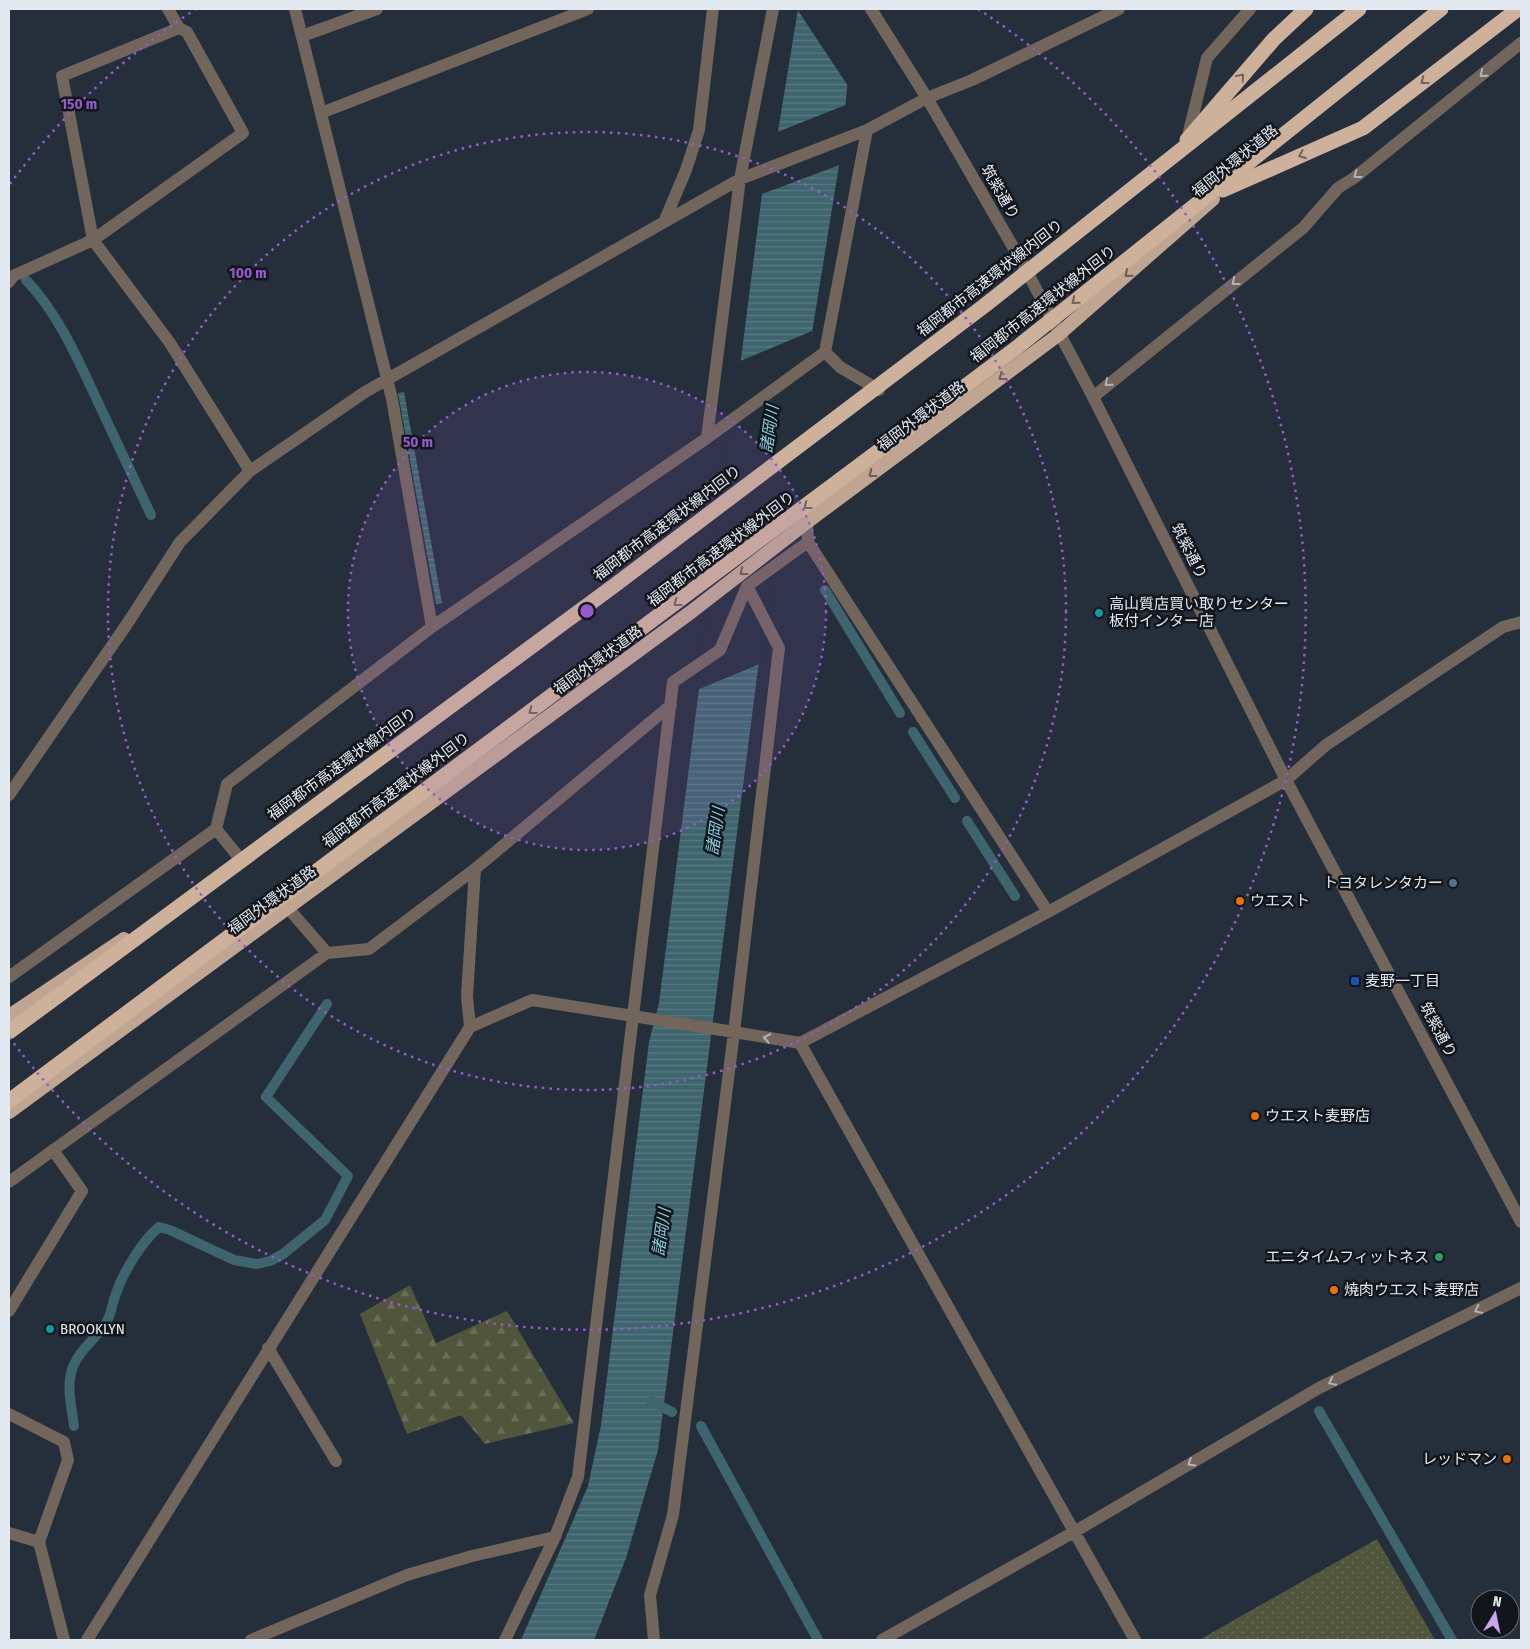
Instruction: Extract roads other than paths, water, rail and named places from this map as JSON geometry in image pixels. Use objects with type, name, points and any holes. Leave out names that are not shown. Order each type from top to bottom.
[{"type":"highway","points":[[1187,140],[1274,39],[1306,9]]},
{"type":"highway","points":[[9,1016],[241,860],[485,682],[662,544],[879,390],[1024,266],[1187,140],[1348,9]]},
{"type":"highway","name":"福岡都市高速環状線内回り","points":[[9,1032],[615,585],[976,312],[1359,9]]},
{"type":"highway","name":"福岡都市高速環状線外回り","points":[[9,1101],[1015,349],[1442,9]]},
{"type":"highway","name":"福岡外環状道路","points":[[9,1112],[691,612],[807,522],[1058,335],[1223,190],[1449,9]]},
{"type":"highway","points":[[1223,190],[1363,128],[1518,9]]},
{"type":"street","points":[[9,282],[13,276],[93,240],[243,133],[186,32],[179,28],[168,9]]},
{"type":"street","points":[[295,9],[392,399],[432,627]]},
{"type":"street","points":[[302,36],[377,9]]},
{"type":"street","points":[[321,113],[588,9]]},
{"type":"street","points":[[664,222],[686,170],[699,130],[713,9]]},
{"type":"street","points":[[708,438],[740,178],[773,9]]},
{"type":"street","name":"筑紫通り","points":[[871,9],[927,98],[1024,266],[1058,335],[1093,396],[1286,780],[1521,1222]]},
{"type":"street","points":[[9,795],[127,624],[180,542],[250,471],[365,392],[740,178],[854,133],[867,130],[927,98],[972,80],[1118,9]]},
{"type":"street","points":[[1187,140],[1207,58],[1250,9]]},
{"type":"street","points":[[179,28],[62,76],[93,240],[170,343],[250,471]]},
{"type":"street","points":[[1093,396],[1303,228],[1338,188],[1354,178],[1521,43]]},
{"type":"street","points":[[9,977],[216,829],[227,784],[432,627],[708,438],[825,352],[867,130]]},
{"type":"street","points":[[825,352],[840,367],[879,390]]},
{"type":"street","points":[[807,522],[808,542],[1048,912]]},
{"type":"street","points":[[505,1640],[555,1537],[578,1477],[673,682],[720,650],[747,586],[808,542]]},
{"type":"street","points":[[654,1640],[650,1595],[673,1515],[734,1032],[779,648],[747,586]]},
{"type":"street","points":[[87,1640],[470,1027],[532,1000],[800,1043],[1048,912],[1286,780],[1326,744],[1503,627],[1521,622]]},
{"type":"street","points":[[9,1182],[327,954],[369,949],[475,868],[671,704]]},
{"type":"street","points":[[216,829],[241,860]]},
{"type":"street","points":[[470,1027],[467,996],[475,868]]},
{"type":"street","points":[[288,908],[327,954]]},
{"type":"street","points":[[800,1043],[1135,1640]]},
{"type":"street","points":[[9,1311],[82,1191],[54,1150]]},
{"type":"street","points":[[882,1640],[1074,1532],[1319,1388],[1521,1288]]},
{"type":"street","points":[[268,1348],[336,1460]]},
{"type":"street","points":[[9,1414],[64,1442],[68,1460],[40,1542],[64,1640]]},
{"type":"street","points":[[9,1533],[40,1542]]},
{"type":"street","points":[[251,1640],[407,1575],[472,1556],[555,1537]]},
{"type":"water","name":"諸岡川","points":[[798,9],[858,9],[847,89],[841,153],[759,661],[658,1450],[626,1558],[594,1640],[521,1640],[588,1486],[601,1425],[649,1042],[659,1003],[763,186],[778,131]]},
{"type":"water","points":[[404,392],[442,603],[436,604],[398,393]]},
{"type":"waterway","points":[[26,280],[47,306],[66,336],[151,515]]},
{"type":"waterway","points":[[825,590],[900,713]]},
{"type":"waterway","points":[[913,732],[955,798]]},
{"type":"waterway","points":[[967,821],[1015,896]]},
{"type":"waterway","points":[[74,1426],[70,1400],[73,1366],[81,1352],[106,1323],[115,1295],[129,1265],[159,1227],[170,1230],[234,1260],[257,1264],[270,1261],[283,1254],[325,1220],[348,1176],[266,1097],[327,1004]]},
{"type":"waterway","points":[[651,1401],[672,1412]]},
{"type":"waterway","points":[[1319,1411],[1452,1640]]},
{"type":"waterway","points":[[701,1426],[818,1640]]},
{"type":"place","name":"高山質店買い取りセンター 板付インター店","points":[[1099,613]]},
{"type":"place","name":"トヨタレンタカー","points":[[1453,883]]},
{"type":"place","name":"ウエスト","points":[[1240,901]]},
{"type":"place","name":"麦野一丁目","points":[[1355,981]]},
{"type":"place","name":"ウエスト麦野店","points":[[1255,1116]]},
{"type":"place","name":"エニタイムフィットネス","points":[[1439,1257]]},
{"type":"place","name":"焼肉ウエスト麦野店","points":[[1334,1290]]},
{"type":"place","name":"BROOKLYN","points":[[50,1329]]},
{"type":"place","name":"レッドマン","points":[[1507,1459]]}]
